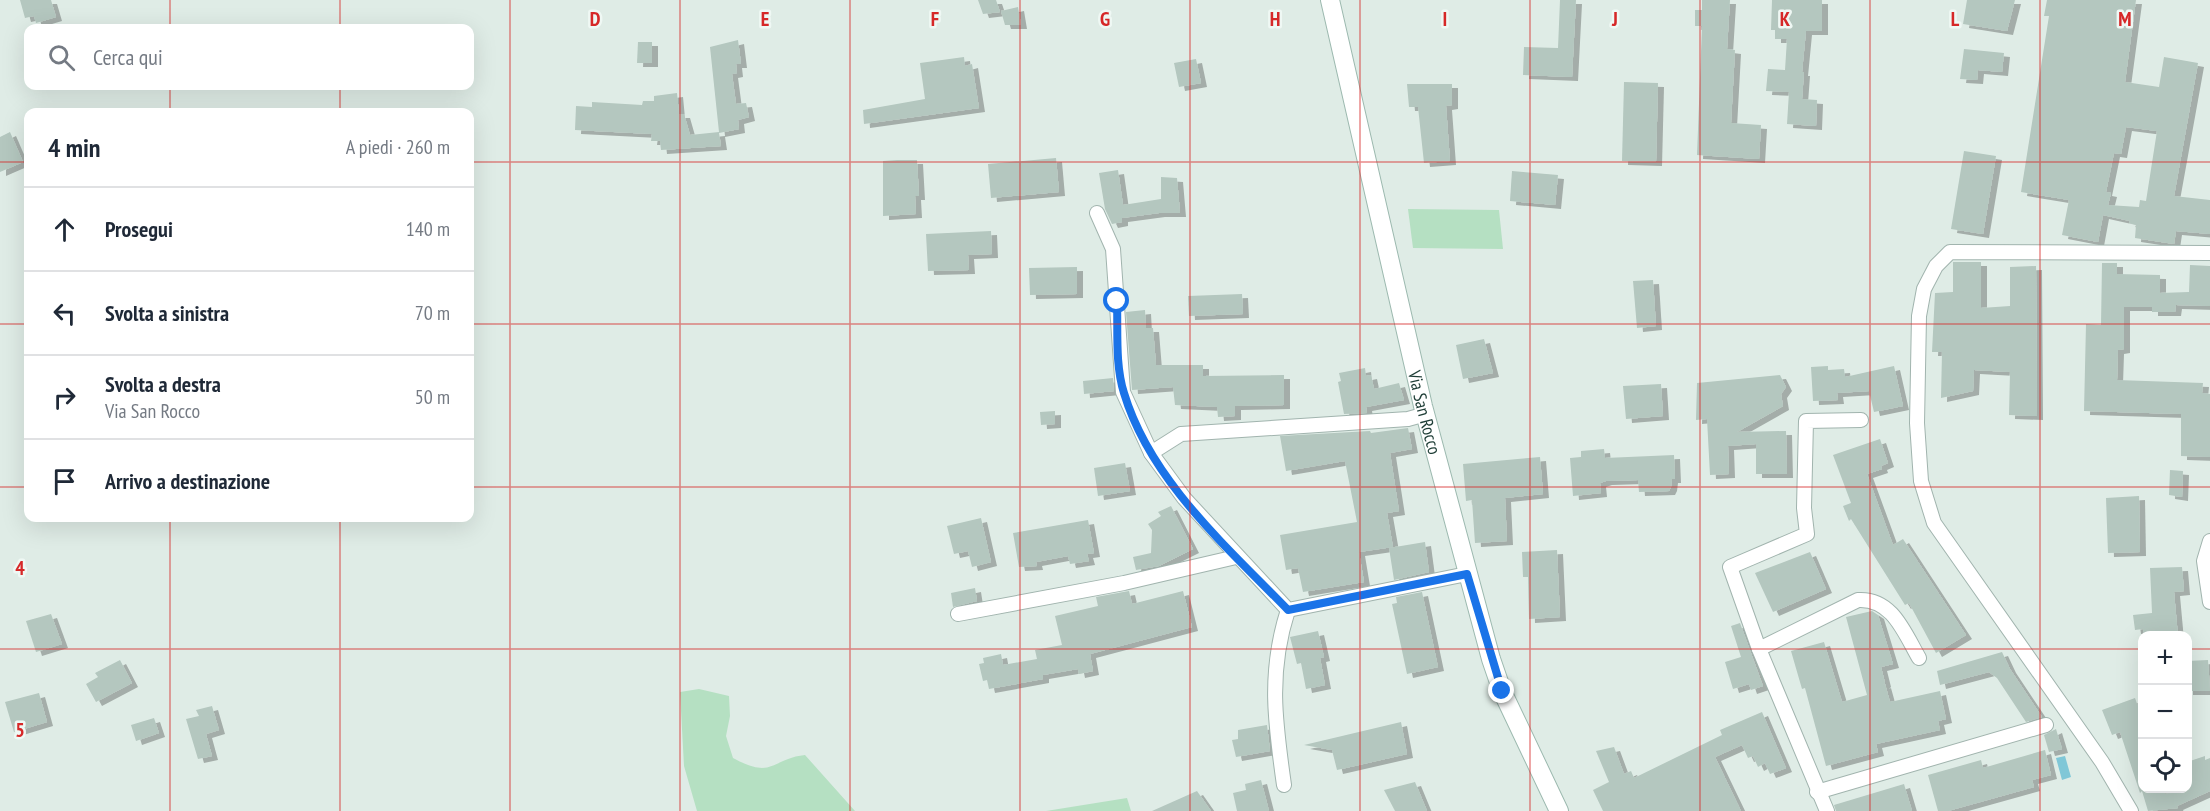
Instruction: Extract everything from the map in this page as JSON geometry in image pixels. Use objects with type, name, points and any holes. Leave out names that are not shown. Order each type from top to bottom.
[{"type":"street","name":"Via San Rocco","points":[[1330,0],[1426,414],[1467,574],[1502,691],[1559,811]]},
{"type":"street","points":[[1097,213],[1113,249],[1123,392],[1151,453],[1184,498],[1236,557],[1288,610]]},
{"type":"street","points":[[2131,811],[2102,762],[1934,523],[1920,470],[1917,423],[1919,316],[1923,289],[1936,266],[1950,252],[2210,253]]},
{"type":"street","points":[[1151,453],[1181,434],[1407,419],[1426,414]]},
{"type":"street","points":[[1827,811],[1817,792],[1759,649],[1730,567],[1807,534],[1804,508],[1806,422],[1861,420]]},
{"type":"street","points":[[2210,541],[2204,561],[2210,602]]},
{"type":"street","points":[[958,614],[1124,584],[1236,557]]},
{"type":"street","points":[[1288,610],[1467,574]]},
{"type":"street","points":[[1759,649],[1858,600],[1869,600],[1882,604],[1895,617],[1918,658]]},
{"type":"street","points":[[1284,785],[1274,719],[1274,673],[1279,639],[1288,610]]},
{"type":"street","points":[[1817,792],[2046,725]]},
{"type":"green space","points":[[1408,209],[1499,210],[1503,249],[1413,248]]},
{"type":"green space","points":[[699,689],[729,696],[730,716],[726,736],[733,758],[746,764],[765,768],[805,755],[855,811],[697,811],[684,766],[680,692]]},
{"type":"green space","points":[[1127,798],[1131,811],[1046,811]]},
{"type":"water","points":[[2065,756],[2071,777],[2062,780],[2056,758]]},
{"type":"building","points":[[20,0],[51,0],[56,17],[36,23],[34,16],[25,18]]},
{"type":"building","points":[[978,0],[996,0],[1000,12],[983,14]]},
{"type":"building","points":[[1560,0],[1576,0],[1572,77],[1523,75],[1524,47],[1558,48]]},
{"type":"building","points":[[1702,0],[1730,0],[1727,49],[1735,50],[1731,123],[1761,125],[1759,159],[1697,155],[1702,26],[1695,26],[1695,10],[1702,10]]},
{"type":"building","points":[[1772,0],[1822,0],[1822,31],[1806,31],[1802,72],[1804,72],[1802,99],[1817,100],[1816,126],[1787,124],[1789,92],[1766,91],[1768,69],[1785,70],[1787,39],[1775,39],[1775,30],[1771,30]]},
{"type":"building","points":[[1967,0],[2015,0],[2007,31],[1963,24]]},
{"type":"building","points":[[2047,0],[2136,0],[2125,82],[2159,87],[2164,57],[2198,63],[2174,196],[2210,200],[2210,234],[2176,231],[2174,244],[2135,238],[2136,225],[2129,223],[2130,221],[2103,215],[2098,242],[2062,235],[2069,200],[2021,192],[2049,16],[2044,16]],"holes":[[[2126,127],[2157,131],[2146,201],[2140,200],[2139,207],[2108,205],[2111,193],[2106,192],[2114,153],[2121,154]]]},
{"type":"building","points":[[1018,7],[1021,25],[1005,25],[1001,11]]},
{"type":"building","points":[[738,40],[741,64],[736,64],[737,73],[732,74],[736,104],[746,103],[749,117],[738,120],[739,129],[719,133],[721,146],[661,150],[660,141],[651,141],[652,134],[575,130],[576,106],[592,107],[592,102],[642,105],[643,101],[654,101],[654,96],[677,93],[679,114],[684,114],[690,135],[719,132],[710,47]]},
{"type":"building","points":[[638,42],[652,42],[652,63],[637,63]]},
{"type":"building","points":[[1964,49],[2004,53],[2002,72],[1978,70],[1977,80],[1960,79]]},
{"type":"building","points":[[964,57],[965,66],[972,64],[979,108],[864,124],[863,110],[925,99],[920,63]]},
{"type":"building","points":[[1196,59],[1201,83],[1179,87],[1174,63]]},
{"type":"building","points":[[1624,82],[1658,83],[1656,162],[1622,161]]},
{"type":"building","points":[[1407,84],[1452,84],[1452,105],[1446,106],[1450,161],[1424,163],[1418,107],[1409,107]]},
{"type":"building","points":[[10,132],[23,162],[0,172],[0,137]]},
{"type":"building","points":[[1964,151],[1996,156],[1983,234],[1951,229]]},
{"type":"building","points":[[1056,158],[1059,192],[991,198],[988,164]]},
{"type":"building","points":[[917,160],[919,196],[915,196],[916,214],[883,216],[883,161]]},
{"type":"building","points":[[1118,170],[1123,205],[1161,199],[1161,177],[1177,178],[1180,213],[1159,213],[1122,218],[1122,222],[1112,224],[1105,209],[1099,173]]},
{"type":"building","points":[[1512,171],[1558,175],[1555,205],[1510,201]]},
{"type":"building","points":[[991,231],[992,254],[968,255],[969,270],[928,271],[926,234]]},
{"type":"building","points":[[1953,262],[1981,262],[1981,308],[2010,306],[2010,267],[2036,266],[2037,416],[2009,415],[2010,372],[1974,370],[1973,391],[1941,398],[1942,352],[1932,352],[1935,293],[1953,292]]},
{"type":"building","points":[[2102,263],[2117,263],[2117,274],[2160,275],[2160,293],[2189,292],[2190,265],[2210,266],[2210,306],[2176,305],[2175,312],[2152,312],[2152,307],[2124,307],[2124,349],[2118,350],[2117,380],[2203,383],[2202,393],[2210,394],[2210,457],[2181,456],[2181,414],[2084,411],[2086,324],[2101,325]]},
{"type":"building","points":[[1077,267],[1077,294],[1030,295],[1029,268]]},
{"type":"building","points":[[1653,280],[1656,326],[1637,328],[1633,281]]},
{"type":"building","points":[[1242,294],[1243,314],[1189,316],[1188,296]]},
{"type":"building","points":[[1145,310],[1146,328],[1153,328],[1156,365],[1203,365],[1203,376],[1284,375],[1284,405],[1235,406],[1235,416],[1218,417],[1217,407],[1175,405],[1173,387],[1132,390],[1126,312]]},
{"type":"building","points":[[1484,339],[1493,373],[1463,379],[1456,345]]},
{"type":"building","points":[[1828,366],[1828,370],[1844,369],[1845,377],[1894,366],[1903,406],[1874,412],[1869,391],[1837,393],[1838,400],[1813,401],[1811,367]]},
{"type":"building","points":[[1365,368],[1366,376],[1371,375],[1374,389],[1399,383],[1404,400],[1366,407],[1367,413],[1344,414],[1338,382],[1341,381],[1339,373]]},
{"type":"building","points":[[1780,375],[1786,387],[1781,394],[1783,406],[1737,432],[1786,431],[1787,474],[1756,474],[1756,444],[1728,446],[1729,474],[1710,475],[1707,419],[1696,420],[1697,383]]},
{"type":"building","points":[[1113,378],[1114,391],[1084,394],[1083,381]]},
{"type":"building","points":[[1661,384],[1663,416],[1626,419],[1623,386]]},
{"type":"building","points":[[1055,411],[1055,424],[1041,425],[1040,412]]},
{"type":"building","points":[[1408,428],[1412,449],[1390,453],[1399,511],[1387,513],[1393,547],[1359,552],[1364,582],[1303,592],[1298,568],[1286,570],[1280,535],[1357,522],[1345,461],[1286,471],[1280,436],[1370,431],[1371,433]]},
{"type":"building","points":[[1880,439],[1888,463],[1881,466],[1882,469],[1867,474],[1893,545],[1903,539],[1966,635],[1936,653],[1909,603],[1905,605],[1851,519],[1849,521],[1843,506],[1851,503],[1833,455]]},
{"type":"building","points":[[1604,449],[1605,458],[1674,455],[1675,479],[1672,479],[1669,491],[1639,492],[1638,480],[1606,481],[1600,483],[1601,493],[1573,496],[1570,458],[1581,457],[1581,451]]},
{"type":"building","points":[[1540,457],[1543,494],[1505,498],[1507,541],[1475,543],[1472,500],[1466,501],[1463,464]]},
{"type":"building","points":[[1125,463],[1130,491],[1098,496],[1094,468]]},
{"type":"building","points":[[2170,470],[2183,471],[2182,497],[2169,495]]},
{"type":"building","points":[[2139,496],[2140,552],[2108,553],[2106,498]]},
{"type":"building","points":[[1171,506],[1193,549],[1159,566],[1136,570],[1133,557],[1151,553],[1152,530],[1148,524],[1161,516],[1158,512]]},
{"type":"building","points":[[981,518],[991,562],[972,567],[968,551],[954,554],[947,526]]},
{"type":"building","points":[[1088,520],[1094,553],[1087,554],[1089,561],[1070,564],[1068,556],[1036,562],[1037,566],[1019,567],[1013,533]]},
{"type":"building","points":[[1425,542],[1429,572],[1394,580],[1389,548]]},
{"type":"building","points":[[1557,550],[1560,617],[1529,619],[1528,577],[1523,577],[1522,552]]},
{"type":"building","points":[[1810,552],[1826,589],[1773,612],[1755,573]]},
{"type":"building","points":[[2182,567],[2184,591],[2174,592],[2178,631],[2135,630],[2133,615],[2152,613],[2150,568]]},
{"type":"building","points":[[975,588],[977,601],[953,607],[951,593]]},
{"type":"building","points":[[1129,591],[1132,604],[1183,591],[1192,627],[1090,654],[1093,671],[1079,674],[1078,669],[1043,675],[1043,679],[989,689],[987,680],[983,681],[979,664],[984,663],[983,658],[1001,654],[1003,665],[1037,659],[1035,650],[1062,645],[1055,616],[1098,606],[1096,597]]},
{"type":"building","points":[[1422,592],[1438,667],[1407,674],[1392,604],[1397,603],[1396,597]]},
{"type":"building","points":[[1872,611],[1878,615],[1893,664],[1881,667],[1885,683],[1883,685],[1885,684],[1890,702],[1940,691],[1946,719],[1938,721],[1940,730],[1876,744],[1878,752],[1826,766],[1805,688],[1802,689],[1791,651],[1824,642],[1842,702],[1867,695],[1846,617]]},
{"type":"building","points":[[51,614],[62,644],[36,652],[26,621]]},
{"type":"building","points":[[1740,623],[1763,686],[1751,690],[1749,684],[1733,689],[1725,662],[1741,657],[1731,626]]},
{"type":"building","points":[[1318,631],[1324,657],[1320,658],[1325,685],[1306,689],[1301,663],[1297,664],[1290,637]]},
{"type":"building","points":[[2002,652],[2010,669],[2042,717],[2026,722],[1997,678],[1989,672],[1940,685],[1937,671]]},
{"type":"building","points":[[120,660],[132,683],[96,702],[86,684],[98,677],[95,673]]},
{"type":"building","points":[[2208,660],[2210,691],[2192,691],[2192,661]]},
{"type":"building","points":[[39,693],[47,722],[14,732],[5,702]]},
{"type":"building","points":[[2135,698],[2138,707],[2138,787],[2120,732],[2112,735],[2102,710]]},
{"type":"building","points":[[212,706],[219,730],[206,734],[212,756],[198,759],[186,719],[199,716],[196,710]]},
{"type":"building","points":[[1762,712],[1786,768],[1770,774],[1765,763],[1758,767],[1753,756],[1748,758],[1742,745],[1715,757],[1741,811],[1603,811],[1593,790],[1609,782],[1596,751],[1614,747],[1624,774],[1631,771],[1634,778],[1722,735],[1720,730]]},
{"type":"building","points":[[154,718],[159,733],[136,741],[131,725]]},
{"type":"building","points":[[1401,722],[1407,754],[1337,770],[1332,750],[1304,745]]},
{"type":"building","points":[[1267,725],[1270,751],[1236,757],[1232,740],[1238,739],[1238,730]]},
{"type":"building","points":[[2056,729],[2062,749],[2049,752],[2044,735]]},
{"type":"building","points":[[2045,750],[2051,775],[2032,780],[2034,787],[1948,811],[1938,811],[1928,775],[1981,760],[1983,768]]},
{"type":"building","points":[[2205,756],[2205,760],[2210,758],[2210,791],[2177,806],[2178,808],[2148,811],[2143,793],[2192,793],[2192,760]]},
{"type":"building","points":[[1261,780],[1269,811],[1237,811],[1233,793],[1246,790],[1245,784]]},
{"type":"building","points":[[1415,782],[1427,811],[1395,811],[1384,790]]},
{"type":"building","points":[[1904,784],[1912,811],[1836,811],[1834,805]]},
{"type":"building","points":[[1197,791],[1211,811],[1152,811]]},
{"type":"route","points":[[1117,301],[1123,392],[1151,453],[1184,498],[1236,557],[1288,610],[1467,574],[1502,691]]}]
